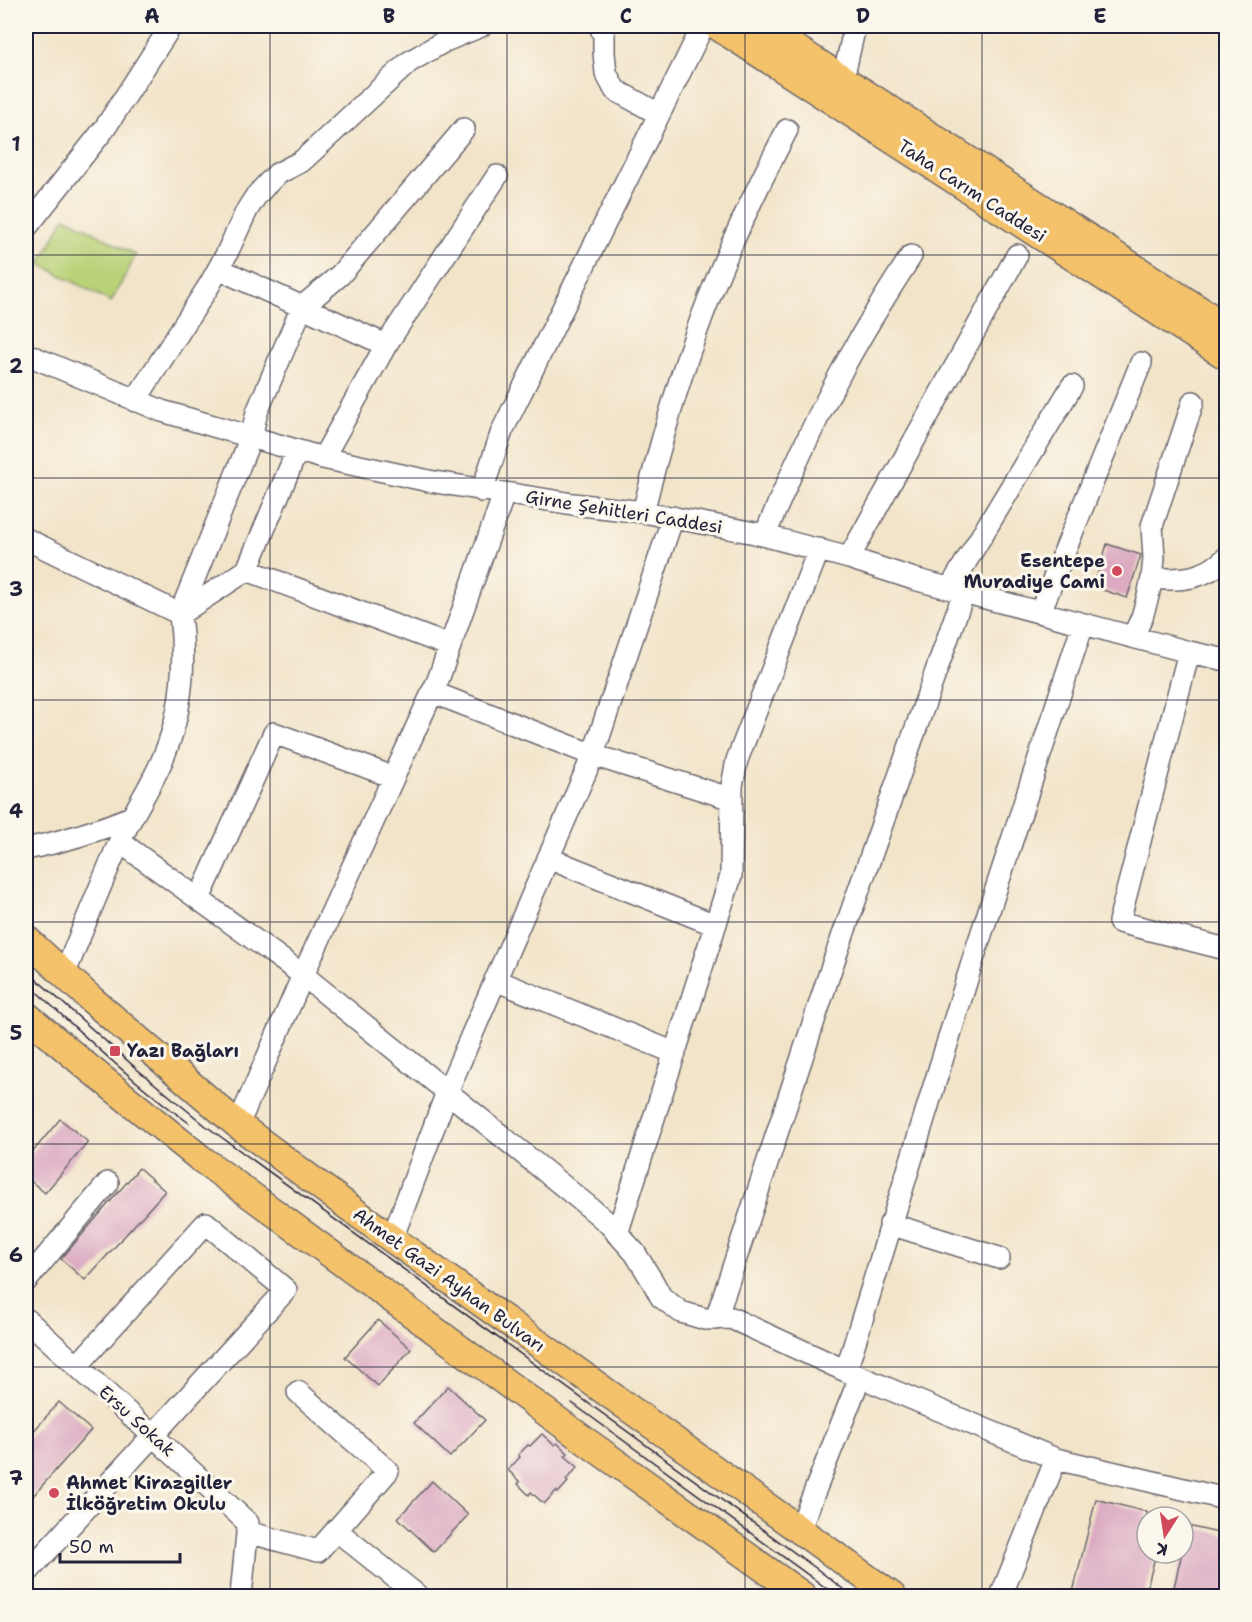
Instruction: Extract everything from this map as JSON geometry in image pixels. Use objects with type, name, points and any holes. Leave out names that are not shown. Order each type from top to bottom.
[{"type":"main road","name":"Taha Carım Caddesi","points":[[717,26],[1227,356]]},
{"type":"main road","name":"Taha Carım Caddesi","points":[[760,26],[1227,327]]},
{"type":"main road","name":"Ahmet Gazi Ayhan Bulvarı","points":[[26,939],[92,1000],[238,1125],[392,1239],[892,1596]]},
{"type":"main road","points":[[26,1015],[200,1158],[571,1430],[803,1596]]},
{"type":"street","points":[[27,222],[105,128],[171,26]]},
{"type":"street","points":[[135,400],[219,269],[247,210],[267,184],[277,174],[302,161],[409,62],[445,41],[481,26]]},
{"type":"street","points":[[600,26],[604,36],[606,73],[615,90],[659,114]]},
{"type":"street","points":[[482,491],[502,431],[703,26]]},
{"type":"street","points":[[843,79],[855,26]]},
{"type":"street","points":[[64,975],[120,842],[163,759],[176,720],[183,679],[184,658],[180,614],[251,437],[257,412],[302,307],[340,274],[464,129]]},
{"type":"street","points":[[643,512],[675,394],[695,336],[738,228],[786,130]]},
{"type":"street","points":[[322,458],[386,345],[497,177]]},
{"type":"street","points":[[849,558],[1017,255]]},
{"type":"street","points":[[765,535],[807,440],[838,378],[867,326],[911,256]]},
{"type":"street","points":[[219,269],[386,345]]},
{"type":"street","name":"Girne Şehitleri Caddesi","points":[[26,354],[162,411],[322,458],[393,475],[482,491],[643,512],[765,535],[819,549],[914,579],[1227,660]]},
{"type":"street","points":[[1040,612],[1141,363]]},
{"type":"street","points":[[716,1319],[957,590],[1072,386]]},
{"type":"street","points":[[1133,637],[1142,617],[1152,578],[1154,558],[1152,526],[1193,402]]},
{"type":"street","points":[[180,614],[247,570],[297,451]]},
{"type":"street","points":[[238,1125],[303,975],[432,692],[504,494]]},
{"type":"street","points":[[392,1239],[447,1092],[593,755],[673,517]]},
{"type":"street","points":[[26,539],[180,614]]},
{"type":"street","points":[[617,1234],[731,876],[732,799],[737,760],[819,549]]},
{"type":"street","points":[[1152,578],[1193,578],[1209,572],[1227,558]]},
{"type":"street","points":[[247,570],[450,646]]},
{"type":"street","points":[[799,1531],[853,1374],[890,1224],[979,939],[1083,624]]},
{"type":"street","points":[[1190,652],[1119,922],[1227,949]]},
{"type":"street","points":[[432,692],[593,755],[732,799]]},
{"type":"street","points":[[199,899],[274,733],[393,777]]},
{"type":"street","points":[[26,849],[101,830],[132,817]]},
{"type":"street","points":[[120,842],[303,975],[594,1211],[635,1253],[661,1297],[670,1305],[686,1314],[705,1319],[731,1318],[853,1374],[1056,1459],[1227,1499]]},
{"type":"street","points":[[548,858],[715,925]]},
{"type":"street","points":[[495,980],[675,1053]]},
{"type":"street","points":[[26,1281],[108,1183]]},
{"type":"street","points":[[26,1574],[286,1290],[206,1223],[77,1366]]},
{"type":"street","points":[[890,1224],[999,1258]]},
{"type":"street","name":"Ersu Sokak","points":[[26,1319],[153,1436],[247,1527]]},
{"type":"street","points":[[241,1596],[247,1527],[318,1551],[388,1471],[298,1392]]},
{"type":"street","points":[[1001,1596],[1056,1459]]},
{"type":"street","points":[[336,1530],[418,1596]]},
{"type":"green space","points":[[65,217],[136,255],[111,302],[40,264]]},
{"type":"building","name":"Esentepe Muradiye Cami","points":[[1107,544],[1141,555],[1127,598],[1094,587]]},
{"type":"building","points":[[60,1119],[88,1142],[45,1193],[26,1177],[26,1160]]},
{"type":"building","points":[[139,1168],[165,1191],[85,1280],[61,1259]]},
{"type":"building","points":[[378,1320],[411,1349],[378,1386],[345,1357]]},
{"type":"building","points":[[448,1386],[485,1420],[450,1457],[414,1423]]},
{"type":"building","points":[[59,1402],[91,1430],[26,1504],[26,1440]]},
{"type":"building","points":[[542,1434],[554,1445],[557,1443],[568,1453],[565,1456],[578,1467],[558,1493],[556,1491],[544,1504],[531,1492],[529,1495],[508,1470],[520,1457],[518,1455]]},
{"type":"building","points":[[432,1481],[468,1515],[434,1552],[398,1518]]},
{"type":"building","points":[[1096,1499],[1135,1509],[1135,1565],[1153,1565],[1145,1596],[1091,1596],[1073,1592]]},
{"type":"building","points":[[1195,1528],[1227,1535],[1227,1596],[1172,1596],[1179,1565],[1195,1565]]},
{"type":"tram line","points":[[26,970],[138,1070],[206,1126],[852,1596]]},
{"type":"tram line","points":[[26,982],[126,1073],[189,1123]]},
{"type":"tram line","points":[[572,1403],[837,1596]]},
{"type":"place","name":"Esentepe Muradiye Cami","points":[[1117,571]]},
{"type":"place","name":"Yazı Bağları","points":[[115,1051]]},
{"type":"place","name":"Ahmet Kirazgiller İlköğretim Okulu","points":[[54,1493]]}]
